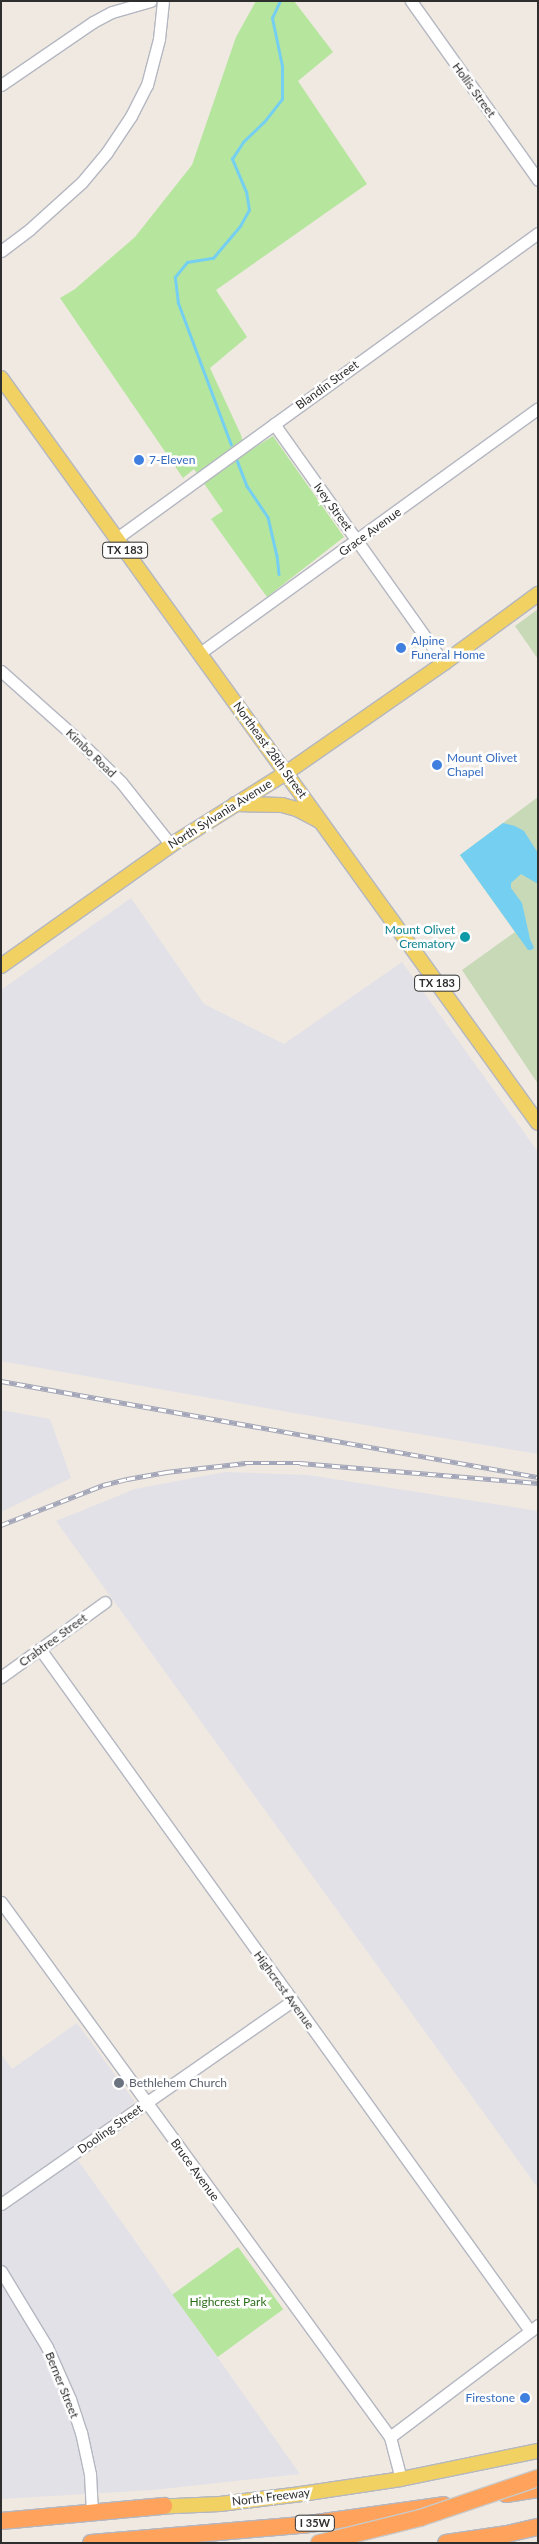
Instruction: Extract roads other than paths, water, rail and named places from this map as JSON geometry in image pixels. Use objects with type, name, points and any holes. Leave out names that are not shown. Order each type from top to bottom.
[{"type":"highway","points":[[319,2543],[420,2518],[538,2478]]},
{"type":"highway","name":"I 35W","points":[[91,2543],[302,2525],[448,2505],[538,2489]]},
{"type":"highway","points":[[1,2521],[164,2506]]},
{"type":"highway","points":[[446,2543],[507,2534],[538,2527]]},
{"type":"main road","name":"Northeast 28th Street","points":[[1,378],[538,1124]]},
{"type":"main road","name":"North Sylvania Avenue","points":[[1,966],[171,845],[286,773],[444,663],[538,594]]},
{"type":"main road","points":[[234,804],[282,805],[297,809],[323,823]]},
{"type":"main road","name":"North Freeway","points":[[1,2516],[238,2502],[401,2479],[538,2451]]},
{"type":"street","points":[[1,85],[93,22],[112,12],[150,1]]},
{"type":"street","points":[[1,251],[30,229],[82,182],[107,152],[131,116],[147,85],[159,39],[164,1]]},
{"type":"street","name":"Hollis Street","points":[[411,1],[538,180]]},
{"type":"street","name":"Blandin Street","points":[[117,538],[538,233]]},
{"type":"street","name":"Grace Avenue","points":[[200,653],[358,541],[538,408]]},
{"type":"street","name":"Ivey Street","points":[[274,424],[444,663]]},
{"type":"street","name":"Kimbo Road","points":[[1,671],[75,737],[121,782],[171,845]]},
{"type":"street","name":"Crabtree Street","points":[[1,1677],[105,1602]]},
{"type":"street","name":"Highcrest Avenue","points":[[40,1649],[292,2001],[534,2328]]},
{"type":"street","name":"Bruce Avenue","points":[[1,1902],[390,2437]]},
{"type":"street","name":"Dooling Street","points":[[1,2204],[292,2001]]},
{"type":"street","name":"Berner Street","points":[[1,2271],[47,2347],[70,2399],[81,2432],[90,2474],[92,2510]]},
{"type":"street","points":[[401,2479],[390,2437],[534,2328]]},
{"type":"water","points":[[503,823],[524,831],[538,853],[538,884],[521,874],[511,883],[511,888],[522,903],[530,939],[534,948],[531,950],[528,950],[460,855]]},
{"type":"waterway","points":[[231,445],[178,303],[175,277],[187,262],[213,258],[240,226],[249,210],[246,192],[232,159],[243,142],[264,122],[282,99],[282,66],[272,18],[280,1]]},
{"type":"waterway","points":[[237,460],[247,486],[268,517],[277,555],[279,574]]},
{"type":"railway","points":[[1,1381],[538,1477]]},
{"type":"railway","points":[[1,1525],[103,1485],[166,1472],[245,1463],[300,1463],[538,1483]]},
{"type":"place","name":"7-Eleven","points":[[139,460]]},
{"type":"place","name":"Alpine Funeral Home","points":[[401,648]]},
{"type":"place","name":"Mount Olivet Chapel","points":[[437,765]]},
{"type":"place","name":"Mount Olivet Crematory","points":[[465,937]]},
{"type":"place","name":"Bethlehem Church","points":[[119,2083]]},
{"type":"place","name":"Firestone","points":[[525,2398]]},
{"type":"park label","name":"Highcrest Park","points":[[228,2302]]}]
